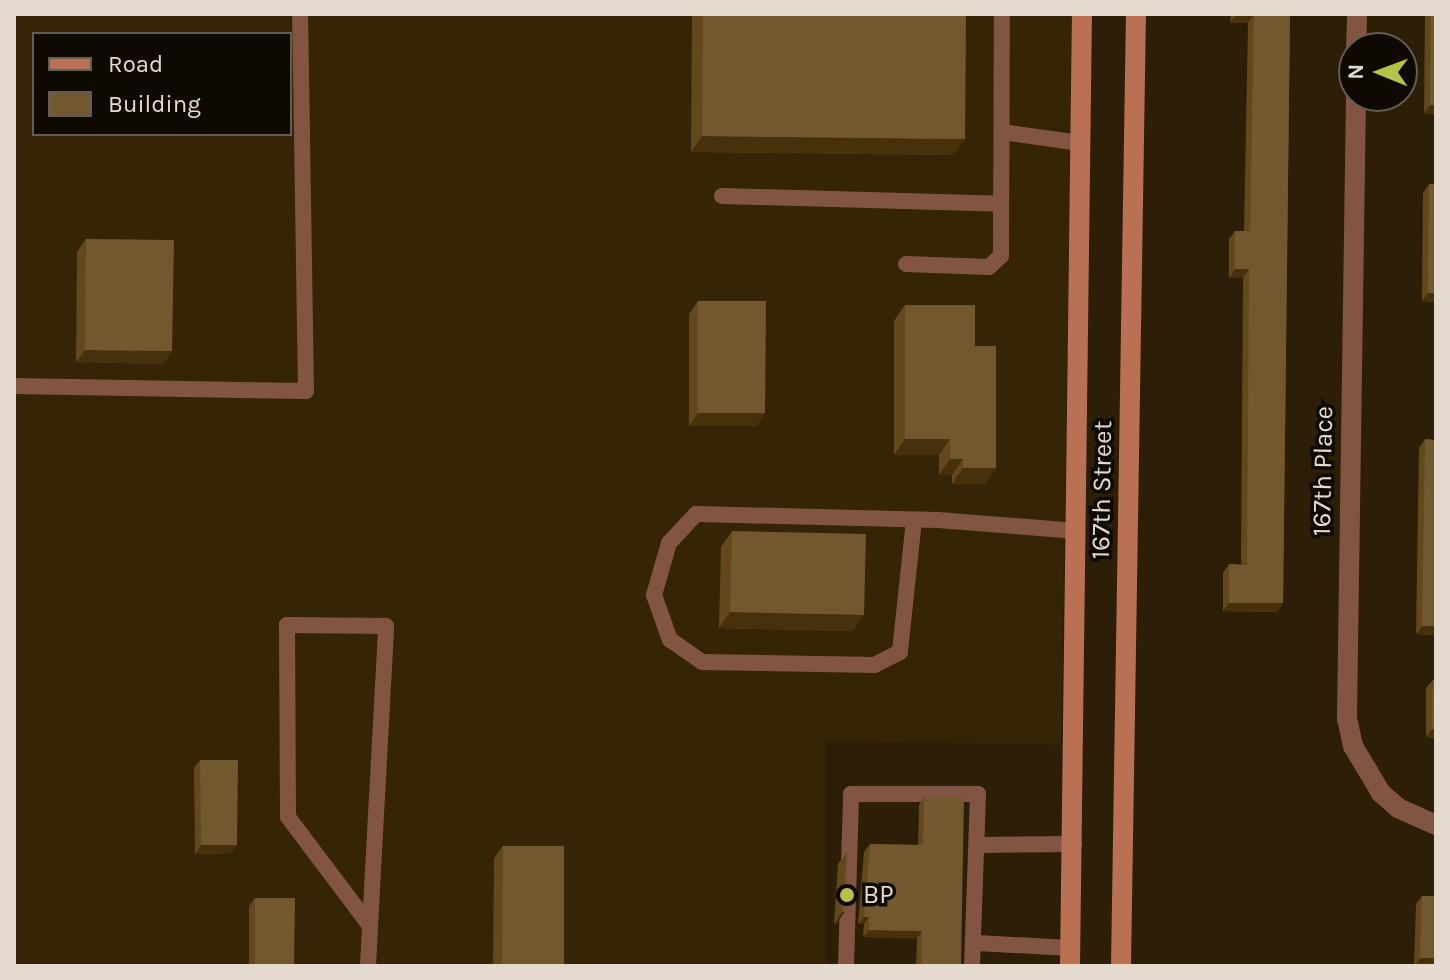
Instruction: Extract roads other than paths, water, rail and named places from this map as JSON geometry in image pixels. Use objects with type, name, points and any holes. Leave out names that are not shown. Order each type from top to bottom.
[{"type":"main road","name":"167th Street","points":[[1070,957],[1074,844],[1082,14]]},
{"type":"main road","name":"167th Street","points":[[1121,966],[1136,14]]},
{"type":"street","name":"167th Place","points":[[1356,112],[1347,718],[1366,773],[1398,808],[1427,821]]},
{"type":"lane","points":[[14,386],[306,391],[300,14]]},
{"type":"lane","points":[[906,264],[989,267],[1001,256],[1002,14]]},
{"type":"lane","points":[[1002,132],[1080,143]]},
{"type":"lane","points":[[722,196],[1001,204]]},
{"type":"lane","points":[[914,520],[900,652],[875,665],[747,667],[702,662],[670,640],[654,595],[669,543],[696,514],[914,520],[1077,531]]},
{"type":"lane","points":[[368,966],[386,626],[287,625],[288,817],[370,926]]},
{"type":"lane","points":[[846,966],[851,794],[978,794],[976,943],[972,966]]},
{"type":"lane","points":[[977,845],[1074,844]]},
{"type":"lane","points":[[976,943],[1070,957]]},
{"type":"place","name":"BP","points":[[847,895]]}]
